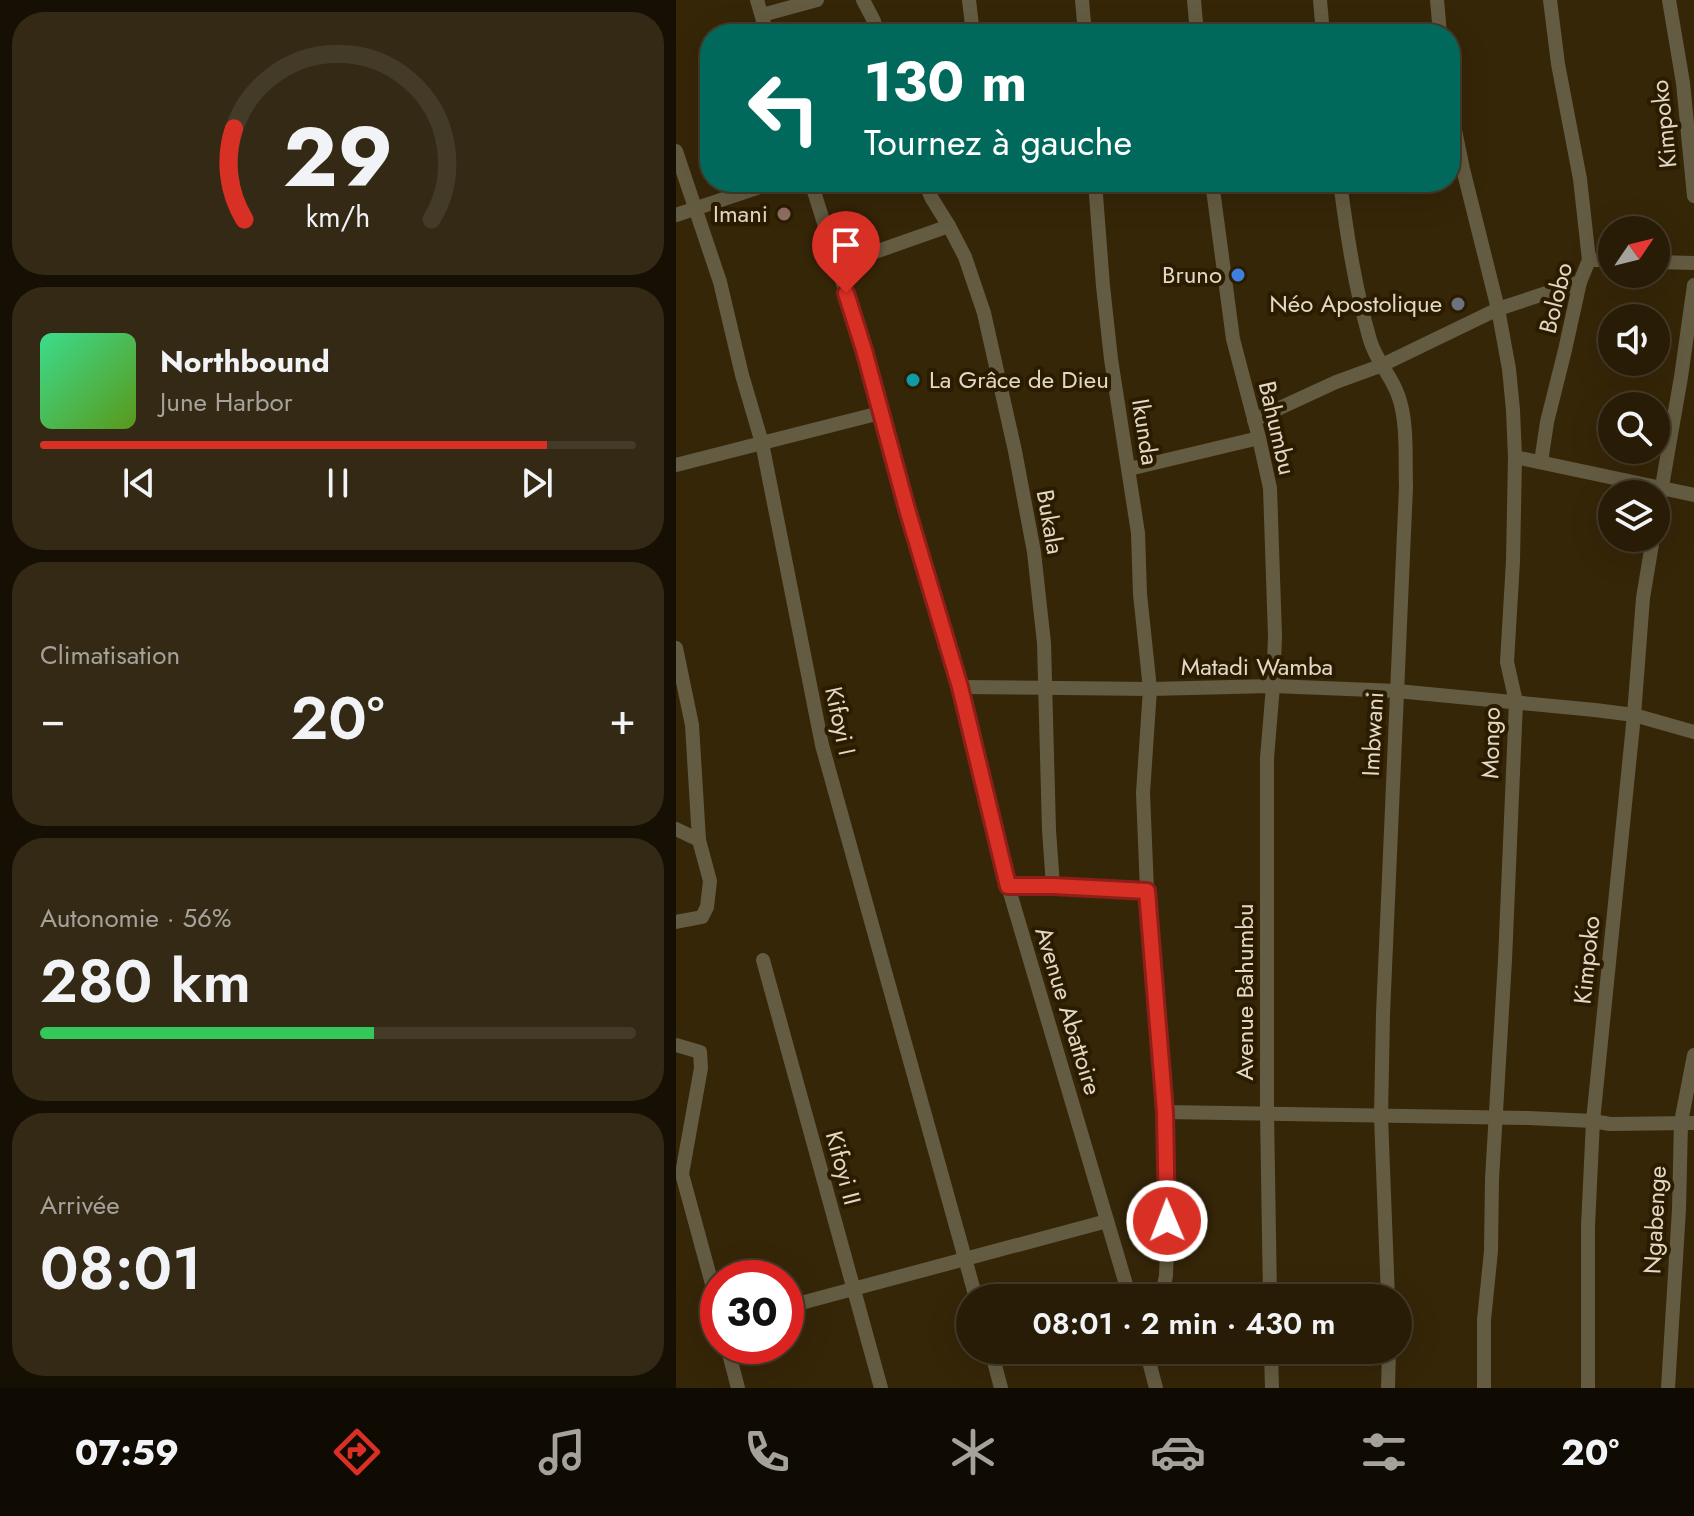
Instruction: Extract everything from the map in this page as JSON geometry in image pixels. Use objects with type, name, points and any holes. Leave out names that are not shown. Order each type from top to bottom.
[{"type":"street","points":[[757,0],[764,24]]},
{"type":"street","points":[[762,15],[817,0]]},
{"type":"street","points":[[863,0],[875,24]]},
{"type":"street","points":[[969,0],[972,24]]},
{"type":"street","points":[[1082,0],[1084,24]]},
{"type":"street","points":[[1194,0],[1196,24]]},
{"type":"street","points":[[1320,0],[1322,24]]},
{"type":"street","points":[[1437,0],[1439,24]]},
{"type":"street","name":"Bolobo","points":[[1541,462],[1547,422],[1580,282],[1589,260],[1580,179],[1558,64],[1550,0]]},
{"type":"street","name":"Kimpoko","points":[[1669,0],[1683,83],[1694,196]]},
{"type":"street","name":"Kifoyi I","points":[[676,151],[720,282],[762,443],[822,745],[972,1284]]},
{"type":"street","name":"Mongo","points":[[1460,154],[1498,309],[1509,369],[1515,457],[1507,662],[1516,702],[1491,1251],[1484,1320],[1484,1388]]},
{"type":"street","points":[[676,215],[746,192]]},
{"type":"street","name":"Avenue Abattoire","points":[[814,192],[864,350],[960,687],[1008,886],[1126,1284]]},
{"type":"street","name":"Bukala","points":[[929,192],[965,257],[984,313],[1034,552],[1044,643],[1053,886]]},
{"type":"street","name":"Ikunda","points":[[1096,192],[1103,286],[1138,533],[1140,594],[1150,689],[1143,793],[1147,891],[1165,1112],[1167,1248],[1164,1284]]},
{"type":"street","name":"Bahumbu","points":[[1213,192],[1233,339],[1270,488],[1274,579],[1273,686]]},
{"type":"street","name":"Imbwani","points":[[1341,192],[1349,251],[1371,344],[1380,366],[1398,394],[1404,427],[1406,487],[1381,1117],[1387,1284]]},
{"type":"street","points":[[838,265],[949,226]]},
{"type":"street","points":[[1589,260],[1598,260]]},
{"type":"street","points":[[1670,262],[1694,263]]},
{"type":"street","points":[[1254,420],[1336,382],[1380,366],[1498,309],[1580,282]]},
{"type":"street","points":[[1663,480],[1694,285]]},
{"type":"street","points":[[676,465],[880,413]]},
{"type":"street","points":[[1129,469],[1259,438]]},
{"type":"street","points":[[1515,457],[1619,480]]},
{"type":"street","points":[[1670,490],[1694,495]]},
{"type":"street","name":"Kimpoko","points":[[1588,1388],[1588,1226],[1593,1121],[1643,598],[1651,552]]},
{"type":"street","points":[[676,648],[692,725],[699,840],[710,881],[707,907],[702,917],[676,922]]},
{"type":"street","name":"Matadi Wamba","points":[[960,687],[1150,689],[1273,686],[1397,691],[1634,715],[1694,732]]},
{"type":"street","name":"Avenue Bahumbu","points":[[1270,1284],[1267,758],[1273,686]]},
{"type":"street","points":[[676,829],[699,840]]},
{"type":"street","points":[[1008,886],[1147,891]]},
{"type":"street","name":"Kifoyi II","points":[[763,960],[881,1388]]},
{"type":"street","points":[[676,1045],[700,1052],[701,1068],[679,1173],[705,1260]]},
{"type":"street","name":"Ngabenge","points":[[1668,1388],[1679,1209],[1694,1055]]},
{"type":"street","points":[[1165,1112],[1528,1118],[1610,1124],[1687,1122]]},
{"type":"street","points":[[804,1302],[1107,1221]]},
{"type":"street","points":[[732,1364],[738,1388]]},
{"type":"street","points":[[995,1364],[1001,1388]]},
{"type":"street","points":[[1150,1364],[1156,1388]]},
{"type":"street","points":[[1271,1364],[1272,1388]]},
{"type":"street","points":[[1388,1388],[1389,1364]]},
{"type":"place","name":"Imani","points":[[784,214]]},
{"type":"place","name":"Bruno","points":[[1238,275]]},
{"type":"place","name":"Néo Apostolique","points":[[1458,304]]},
{"type":"place","name":"La Grâce de Dieu","points":[[913,380]]},
{"type":"route","points":[[846,293],[960,687],[1008,886],[1147,891],[1165,1112],[1167,1221]]}]
